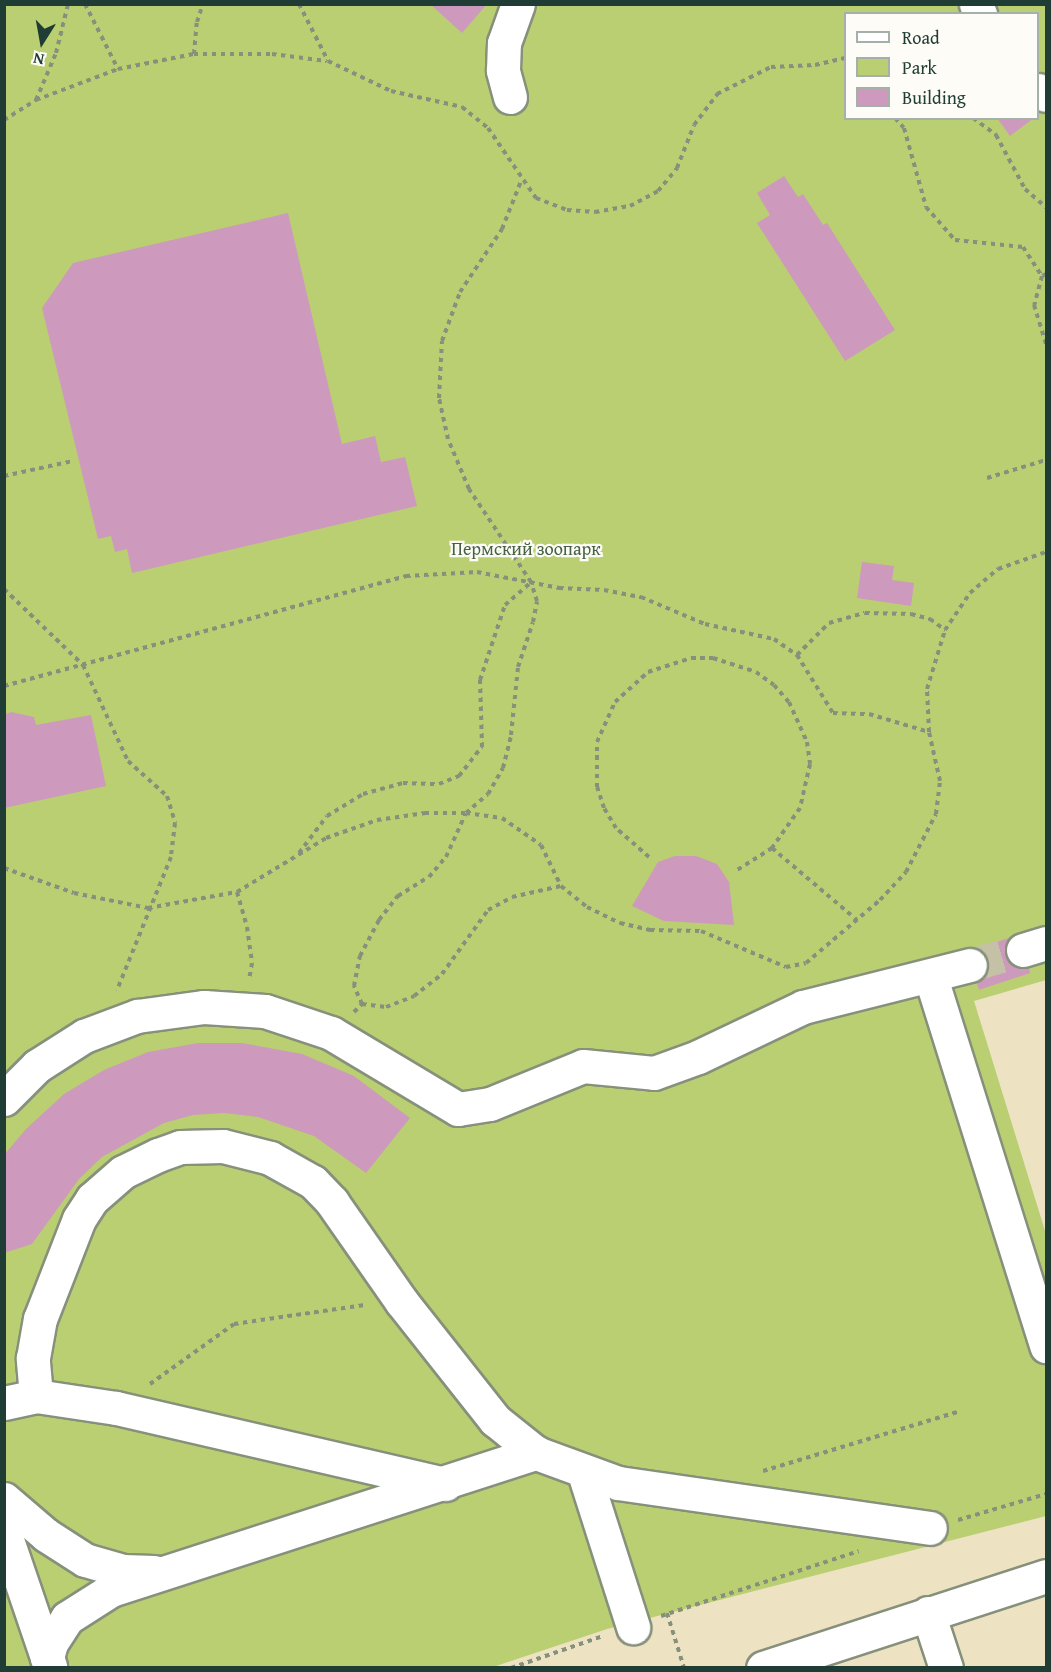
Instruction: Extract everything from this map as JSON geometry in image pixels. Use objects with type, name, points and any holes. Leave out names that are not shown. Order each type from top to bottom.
[{"type":"street","points":[[510,97],[503,70],[504,43],[519,4]]},
{"type":"street","points":[[4,1099],[37,1066],[84,1036],[136,1016],[204,1007],[266,1011],[331,1033],[458,1109],[490,1104],[583,1066],[654,1073],[698,1057],[803,1007],[931,978],[970,966]]},
{"type":"street","points":[[931,978],[1047,1346]]},
{"type":"street","points":[[36,1396],[33,1358],[40,1319],[79,1219],[107,1184],[141,1162],[180,1148],[224,1146],[246,1150],[294,1169],[313,1182],[332,1202],[401,1300],[495,1420],[510,1437],[536,1453],[584,1473],[618,1483],[930,1528]]},
{"type":"street","points":[[4,1402],[36,1396],[117,1408],[445,1484]]},
{"type":"street","points":[[49,1663],[57,1631],[78,1608],[111,1590],[536,1453]]},
{"type":"street","points":[[584,1473],[633,1626]]},
{"type":"street","points":[[4,1499],[46,1535],[85,1560],[123,1571],[171,1572]]},
{"type":"street","points":[[4,1531],[49,1663]]},
{"type":"street","points":[[763,1668],[1047,1576]]},
{"type":"street","points":[[928,1613],[946,1668]]},
{"type":"path","points":[[36,100],[56,53],[68,4]]},
{"type":"path","points":[[85,4],[118,69]]},
{"type":"path","points":[[195,54],[197,22],[203,4]]},
{"type":"path","points":[[209,4],[238,4]]},
{"type":"path","points":[[299,4],[328,61]]},
{"type":"path","points":[[4,120],[36,100],[118,69],[195,54],[272,54],[328,61],[391,91],[462,107],[488,128],[522,181],[536,198],[567,210],[595,212],[630,206],[658,191],[677,168],[694,125],[717,94],[771,67],[815,65],[843,58]]},
{"type":"path","points":[[897,120],[904,128],[926,207],[955,240],[1023,247],[1044,275],[1034,305],[1047,344]]},
{"type":"path","points":[[977,120],[996,135],[1025,189],[1047,207]]},
{"type":"path","points":[[362,1004],[354,986],[360,956],[379,920],[398,896],[429,878],[446,857],[466,813],[488,794],[502,768],[511,735],[518,667],[537,601],[531,582],[469,489],[448,438],[439,398],[442,341],[460,292],[502,229],[522,181]]},
{"type":"path","points":[[987,478],[1047,460]]},
{"type":"path","points":[[4,476],[73,461]]},
{"type":"path","points":[[4,868],[74,893],[148,908],[237,892],[326,838],[377,820],[425,813],[466,813],[501,818],[541,845],[561,886],[587,907],[620,923],[650,930],[701,931],[786,967],[806,963],[857,920],[906,872],[936,814],[940,781],[929,732],[927,689],[945,630],[970,593],[998,569],[1047,552]]},
{"type":"path","points":[[4,686],[406,576],[477,572],[641,597],[705,624],[774,639],[797,655],[833,713],[869,714],[929,732]]},
{"type":"path","points":[[296,856],[327,816],[363,794],[403,783],[439,784],[459,776],[482,747],[480,680],[505,605],[531,582]]},
{"type":"path","points":[[4,589],[83,665],[128,761],[167,796],[175,823],[171,857],[148,908],[117,990],[118,1023]]},
{"type":"path","points":[[797,655],[829,623],[865,613],[911,614],[930,620],[945,630]]},
{"type":"path","points":[[649,857],[623,836],[604,808],[596,776],[597,742],[615,702],[648,672],[691,658],[713,658],[756,672],[789,702],[800,721],[807,742],[807,787],[800,808],[772,848],[737,870]]},
{"type":"path","points":[[772,848],[857,920]]},
{"type":"path","points":[[362,1004],[386,1007],[414,996],[442,974],[488,910],[512,897],[561,886]]},
{"type":"path","points":[[237,892],[252,963],[244,1010]]},
{"type":"path","points":[[331,1033],[362,1004]]},
{"type":"path","points":[[117,1408],[234,1324],[401,1300]]},
{"type":"path","points":[[758,1473],[957,1412]]},
{"type":"path","points":[[930,1528],[1047,1494]]},
{"type":"path","points":[[511,1668],[667,1613],[861,1550]]},
{"type":"path","points":[[667,1613],[684,1668]]},
{"type":"green space","name":"Пермский зоопарк","points":[[5,5],[1046,5],[1046,980],[974,1001],[1046,1234],[1046,1516],[607,1629],[493,1667],[5,1668]]},
{"type":"building","points":[[430,4],[487,4],[462,33]]},
{"type":"building","points":[[998,120],[1031,120],[1010,136]]},
{"type":"building","points":[[784,176],[798,197],[803,194],[823,225],[827,223],[895,330],[845,361],[757,223],[770,215],[757,193]]},
{"type":"building","points":[[288,213],[342,444],[375,436],[381,462],[405,457],[417,506],[132,573],[127,549],[115,552],[111,536],[98,539],[42,308],[73,263]]},
{"type":"building","points":[[862,562],[894,566],[892,580],[914,583],[911,606],[857,598]]},
{"type":"building","points":[[11,712],[34,717],[36,725],[91,715],[106,786],[4,808],[4,715]]},
{"type":"building","points":[[675,856],[696,856],[717,864],[729,882],[734,925],[664,921],[632,906],[658,862]]},
{"type":"building","points":[[1018,935],[1030,973],[979,990],[967,952]]},
{"type":"building","points":[[198,1043],[242,1043],[302,1054],[354,1076],[410,1118],[366,1173],[314,1136],[258,1117],[224,1113],[193,1115],[164,1123],[102,1157],[79,1179],[32,1244],[4,1253],[4,1155],[26,1129],[64,1094],[104,1070],[148,1052]]},
{"type":"tunnel","points":[[970,965],[1023,950]]}]
